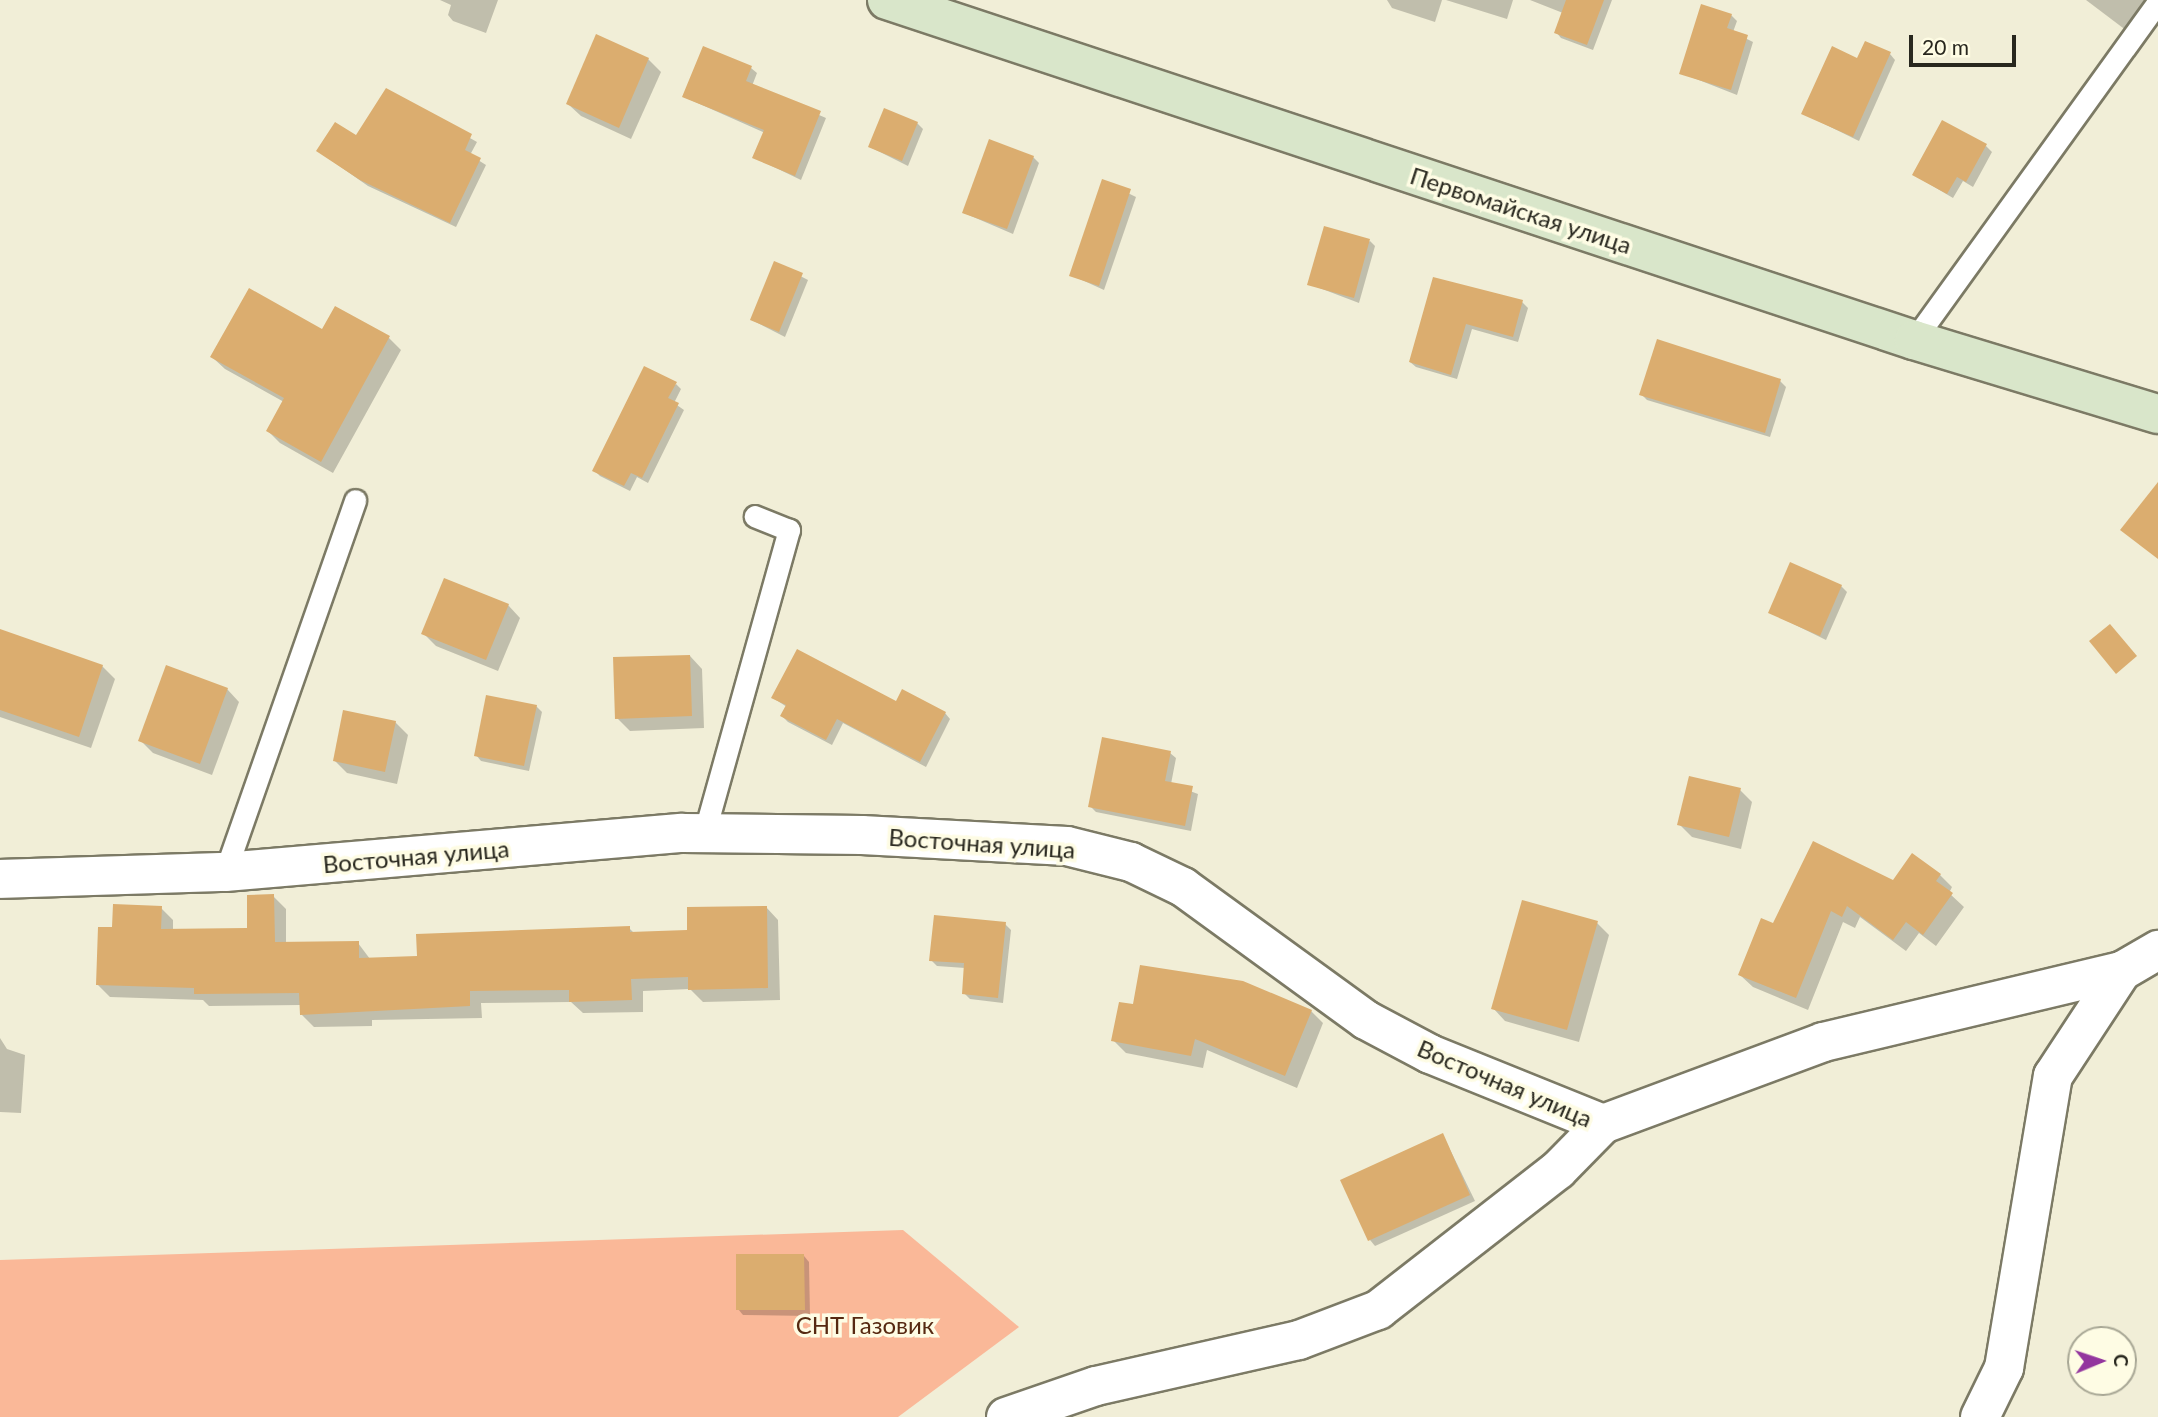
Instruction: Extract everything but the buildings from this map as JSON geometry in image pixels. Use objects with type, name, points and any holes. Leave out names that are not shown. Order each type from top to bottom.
[{"type":"main road","name":"Первомайская улица","points":[[887,0],[1914,340],[2158,414]]},
{"type":"street","name":"Восточная улица","points":[[0,878],[225,872],[704,834],[862,835],[1067,846],[1131,862],[1183,887],[1366,1020],[1430,1054],[1603,1124],[1823,1042],[2122,971]]},
{"type":"street","points":[[1980,1417],[2004,1368],[2053,1076],[2122,971],[2158,950]]},
{"type":"street","points":[[1006,1417],[1096,1386],[1298,1340],[1378,1310],[1558,1170],[1603,1124]]},
{"type":"lane","points":[[1914,340],[2158,2]]},
{"type":"lane","points":[[225,872],[355,500]]},
{"type":"lane","points":[[704,834],[789,530],[755,516]]},
{"type":"green space","name":"СНТ Газовик","points":[[903,1230],[1019,1327],[898,1417],[0,1417],[0,1260]]}]
